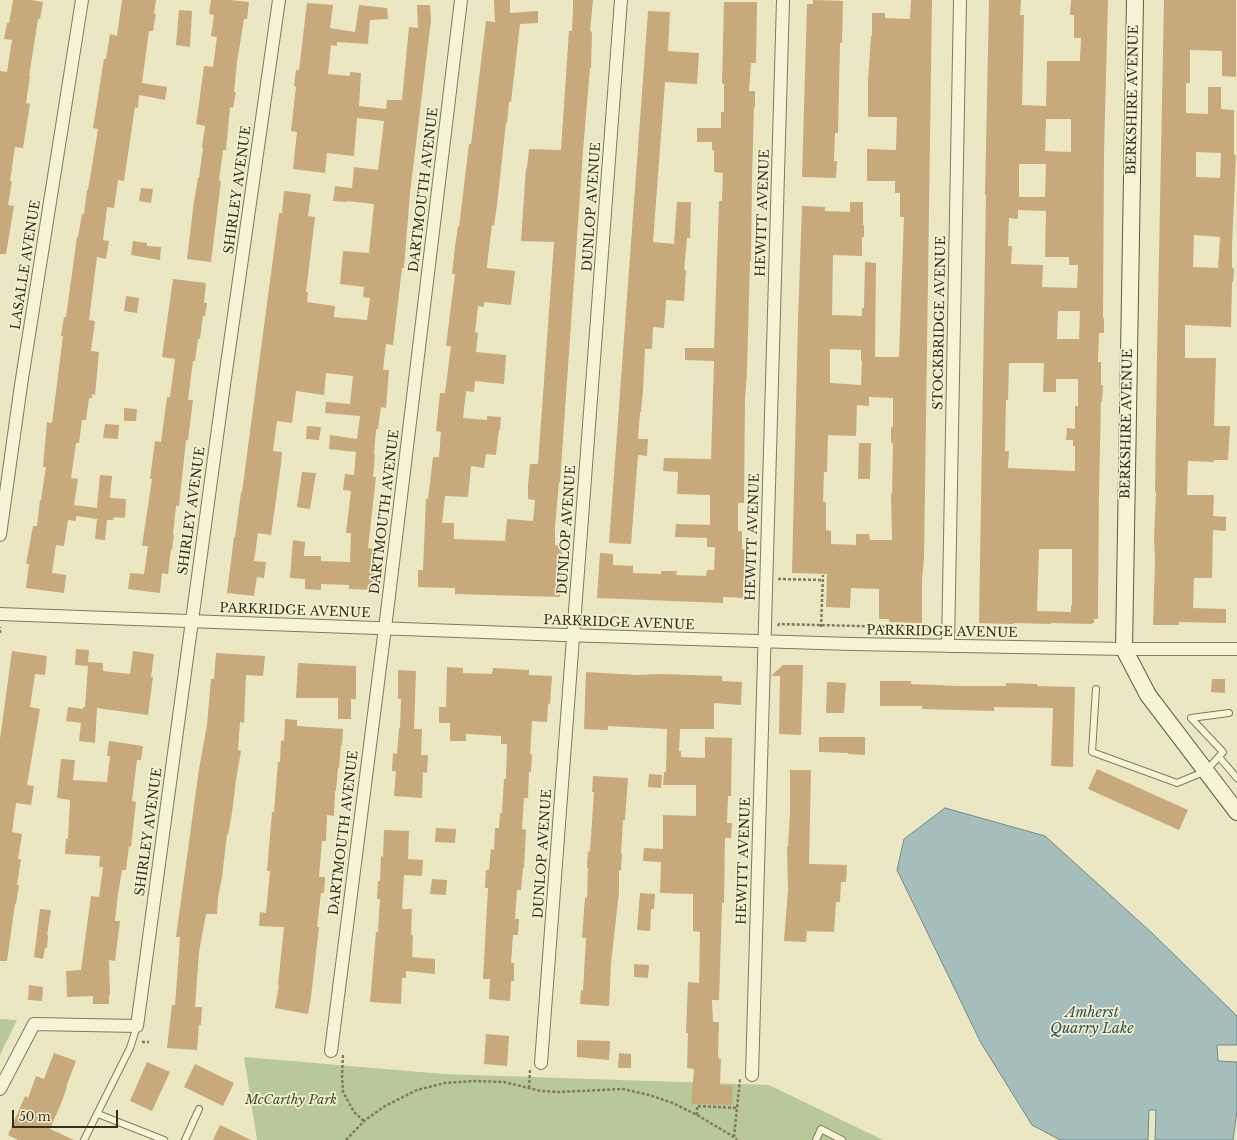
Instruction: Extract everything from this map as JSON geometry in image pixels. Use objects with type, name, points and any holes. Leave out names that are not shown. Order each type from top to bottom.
[{"type":"street","name":"LASALLE AVENUE","points":[[0,535],[22,377],[82,0]]},
{"type":"street","name":"SHIRLEY AVENUE","points":[[137,1026],[279,0]]},
{"type":"street","name":"DARTMOUTH AVENUE","points":[[331,1051],[461,0]]},
{"type":"street","name":"DUNLOP AVENUE","points":[[542,1063],[622,0]]},
{"type":"street","name":"HEWITT AVENUE","points":[[746,1075],[764,641],[783,0]]},
{"type":"street","name":"STOCKBRIDGE AVENUE","points":[[948,646],[960,0]]},
{"type":"street","name":"BERKSHIRE AVENUE","points":[[1135,0],[1124,649],[1148,696],[1237,812]]},
{"type":"street","name":"PARKRIDGE AVENUE","points":[[0,614],[573,636],[948,646],[1237,649]]},
{"type":"street","points":[[0,1089],[34,1024],[137,1026]]},
{"type":"lane","points":[[1096,689],[1092,752],[1178,784],[1206,771],[1223,752],[1191,718],[1229,713]]},
{"type":"lane","points":[[1218,757],[1237,778]]},
{"type":"lane","points":[[84,1140],[130,1048],[137,1026]]},
{"type":"lane","points":[[185,1140],[200,1109]]},
{"type":"lane","points":[[98,1114],[164,1140]]},
{"type":"lane","points":[[816,1140],[821,1129],[842,1140]]},
{"type":"path","points":[[821,632],[823,575]]},
{"type":"path","points":[[778,579],[823,580]]},
{"type":"path","name":"PARKRIDGE AVENUE","points":[[779,624],[936,628]]},
{"type":"path","points":[[0,626],[0,633]]},
{"type":"path","points":[[141,1042],[149,1042]]},
{"type":"path","points":[[344,1052],[342,1076],[343,1092],[354,1112],[364,1121]]},
{"type":"path","points":[[529,1088],[530,1068]]},
{"type":"path","points":[[734,1137],[736,1108],[746,1075]]},
{"type":"path","points":[[346,1140],[364,1121],[385,1106],[417,1090],[445,1083],[475,1081],[504,1082],[541,1091],[558,1092],[624,1089],[673,1103],[737,1140]]},
{"type":"path","points":[[696,1115],[697,1106],[736,1108]]},
{"type":"green space","points":[[0,1019],[17,1020],[0,1055]]},
{"type":"green space","name":"McCarthy Park","points":[[244,1057],[444,1074],[769,1085],[883,1140],[257,1140]]},
{"type":"water","name":"Amherst Quarry Lake","points":[[945,808],[1045,836],[1152,933],[1237,1016],[1237,1045],[1217,1045],[1218,1061],[1237,1062],[1237,1111],[1233,1140],[1155,1140],[1156,1110],[1149,1110],[1148,1140],[1060,1140],[1032,1125],[981,1043],[897,870],[904,839]]},
{"type":"building","points":[[13,0],[43,2],[40,19],[38,19],[29,76],[26,103],[30,104],[23,148],[15,147],[10,181],[12,181],[8,205],[14,206],[6,254],[0,254],[0,71],[7,72],[12,40],[4,39],[7,23],[9,23]]},
{"type":"building","points":[[122,0],[156,0],[154,14],[156,14],[153,31],[149,31],[142,83],[167,87],[165,100],[139,95],[138,108],[135,107],[124,181],[118,180],[114,208],[107,207],[103,240],[109,241],[106,259],[97,257],[89,320],[95,321],[91,351],[99,352],[95,395],[92,394],[92,398],[89,398],[86,420],[82,420],[79,443],[76,443],[71,478],[78,479],[74,505],[97,508],[100,475],[112,476],[110,498],[126,499],[125,518],[114,517],[113,520],[107,520],[105,540],[95,539],[97,519],[76,516],[76,521],[68,520],[64,546],[56,545],[52,573],[66,575],[64,593],[26,588],[29,564],[26,564],[33,526],[37,526],[46,467],[43,467],[47,422],[52,423],[63,336],[61,336],[64,317],[66,317],[77,237],[82,214],[84,214],[98,129],[93,128],[104,59],[106,59],[110,34],[117,36]]},
{"type":"building","points":[[211,0],[249,2],[247,19],[244,19],[237,62],[234,92],[236,92],[233,108],[230,107],[226,150],[223,150],[219,181],[221,181],[211,262],[187,259],[205,126],[196,124],[204,66],[213,67],[217,37],[211,36],[214,15],[209,14]]},
{"type":"building","points":[[494,0],[510,0],[510,13],[538,11],[538,23],[520,24],[511,102],[509,102],[506,123],[497,205],[494,226],[492,225],[488,257],[487,268],[515,271],[511,305],[484,302],[484,307],[478,306],[475,332],[478,333],[476,352],[506,355],[504,384],[475,381],[474,392],[466,391],[463,418],[487,420],[487,416],[501,417],[500,430],[496,455],[486,454],[484,468],[471,466],[468,497],[445,496],[442,523],[454,523],[454,539],[505,541],[507,519],[533,521],[535,500],[528,499],[528,486],[530,464],[538,464],[554,242],[521,241],[526,168],[529,149],[561,150],[569,31],[572,31],[573,0],[593,0],[590,31],[592,32],[591,68],[583,151],[560,482],[555,526],[555,545],[562,545],[560,597],[455,594],[455,588],[418,587],[418,570],[423,570],[426,499],[428,499],[433,457],[439,457],[441,432],[436,431],[440,393],[445,393],[451,346],[446,346],[455,274],[452,274],[455,247],[458,226],[459,227],[469,144],[471,144],[486,21],[495,22]]},
{"type":"building","points":[[813,0],[843,1],[842,43],[840,43],[838,133],[835,133],[834,161],[837,161],[836,178],[802,177],[807,4],[813,4]]},
{"type":"building","points":[[911,0],[932,0],[922,623],[889,622],[889,619],[879,619],[879,589],[851,588],[850,608],[826,607],[827,574],[792,573],[802,206],[825,207],[825,211],[850,212],[850,202],[863,202],[864,237],[862,237],[862,256],[833,255],[832,315],[862,316],[862,308],[864,308],[865,262],[876,263],[875,357],[899,357],[904,217],[900,217],[900,193],[895,193],[895,181],[867,181],[867,149],[896,150],[897,117],[868,117],[868,81],[872,36],[872,13],[885,13],[885,18],[910,19]],"holes":[[[830,349],[861,350],[861,385],[830,383]],[[869,397],[893,398],[893,427],[891,427],[891,443],[893,443],[891,494],[892,540],[870,540],[869,534],[856,534],[856,545],[831,544],[831,531],[826,530],[826,502],[823,502],[824,472],[827,472],[828,435],[856,436],[857,405],[869,406]]]},
{"type":"building","points":[[989,0],[1021,0],[1020,15],[1024,15],[1022,105],[1046,106],[1047,61],[1080,61],[1081,38],[1074,38],[1074,15],[1070,15],[1071,0],[1108,0],[1104,152],[1104,333],[1099,333],[1098,362],[1101,362],[1101,385],[1103,385],[1101,401],[1099,492],[1098,619],[1094,619],[1094,623],[1092,624],[979,623]],"holes":[[[1046,119],[1071,119],[1071,152],[1045,151]],[[1019,164],[1046,164],[1045,197],[1019,197]],[[1018,210],[1046,211],[1045,257],[1069,257],[1069,265],[1078,265],[1077,288],[1042,287],[1043,265],[1011,264],[1012,246],[1008,246],[1009,218],[1018,219]],[[1058,311],[1080,311],[1079,339],[1057,339]],[[1009,363],[1044,363],[1043,392],[1056,392],[1056,379],[1078,379],[1078,406],[1075,406],[1075,429],[1067,428],[1066,440],[1073,440],[1073,446],[1075,446],[1075,471],[1008,468],[1009,451],[1005,451],[1006,400],[1008,400]],[[1039,549],[1072,549],[1071,612],[1037,611]]]},
{"type":"building","points":[[1164,0],[1236,0],[1236,77],[1222,76],[1222,51],[1190,50],[1190,83],[1186,83],[1186,113],[1208,114],[1208,87],[1221,87],[1221,109],[1234,110],[1234,155],[1236,155],[1232,246],[1232,268],[1234,268],[1232,282],[1231,327],[1185,325],[1185,358],[1216,358],[1214,426],[1230,426],[1228,460],[1214,460],[1214,462],[1188,461],[1187,495],[1214,495],[1213,516],[1226,517],[1226,531],[1213,530],[1212,578],[1194,578],[1193,608],[1226,609],[1226,623],[1179,622],[1179,625],[1153,625]],"holes":[[[1196,152],[1221,153],[1220,178],[1196,177]],[[1194,235],[1220,237],[1218,268],[1193,267]]]},
{"type":"building","points":[[724,2],[757,2],[756,63],[751,63],[749,91],[755,91],[755,107],[751,261],[745,399],[744,503],[738,503],[738,531],[742,531],[742,549],[747,550],[745,598],[723,597],[723,603],[597,598],[600,553],[613,554],[613,565],[633,566],[633,573],[661,574],[661,571],[677,571],[676,575],[706,576],[707,570],[714,570],[715,547],[707,547],[707,538],[675,537],[676,524],[710,525],[710,495],[677,494],[678,472],[663,471],[664,458],[711,459],[714,361],[685,360],[685,348],[714,348],[719,201],[722,201],[723,173],[714,172],[714,150],[712,150],[712,142],[697,142],[697,128],[721,128],[721,112],[724,112],[724,84],[722,83]]},
{"type":"building","points":[[307,3],[333,5],[330,28],[355,32],[359,5],[387,8],[388,19],[370,20],[368,44],[337,42],[337,46],[331,45],[328,74],[350,76],[350,72],[361,73],[359,106],[386,109],[387,100],[402,100],[409,27],[418,28],[417,5],[430,5],[431,20],[410,193],[404,268],[402,268],[393,345],[386,344],[383,370],[389,370],[386,408],[381,407],[378,429],[376,429],[373,477],[376,477],[368,548],[375,549],[373,590],[349,589],[349,585],[321,584],[321,590],[305,589],[305,579],[290,578],[293,540],[305,542],[304,556],[321,556],[321,561],[350,562],[351,533],[346,533],[351,491],[343,490],[345,474],[354,475],[356,452],[329,449],[330,435],[357,439],[360,416],[325,413],[326,402],[350,404],[353,376],[326,373],[324,395],[296,391],[292,423],[277,421],[273,451],[282,452],[271,535],[258,533],[254,561],[266,562],[264,578],[257,577],[254,596],[227,593],[279,213],[282,213],[284,191],[311,194],[308,216],[315,217],[306,292],[308,292],[307,302],[335,306],[334,317],[367,320],[370,298],[363,297],[364,287],[340,284],[343,251],[369,253],[374,204],[333,201],[335,186],[352,188],[354,167],[378,170],[384,121],[357,118],[354,156],[327,153],[325,173],[293,169],[297,132],[291,131],[296,87],[294,86],[296,70],[299,70]]},
{"type":"building","points":[[179,10],[192,11],[190,47],[176,45]]},
{"type":"building","points":[[648,11],[670,12],[668,51],[699,53],[697,84],[665,82],[653,242],[674,244],[677,202],[691,202],[690,238],[687,238],[684,270],[686,270],[684,301],[666,300],[664,328],[653,327],[652,349],[645,349],[643,391],[638,439],[648,439],[647,456],[638,455],[631,544],[609,543]]},
{"type":"building","points":[[141,188],[153,189],[151,203],[139,201]]},
{"type":"building","points":[[133,241],[147,243],[147,246],[161,247],[160,260],[131,255]]},
{"type":"building","points":[[173,279],[206,283],[204,303],[207,303],[205,316],[203,316],[200,339],[198,339],[195,361],[193,361],[188,400],[193,400],[188,440],[186,440],[179,506],[176,506],[172,550],[171,549],[168,574],[162,573],[160,593],[128,589],[130,573],[144,574],[148,546],[142,546],[152,479],[150,479],[155,441],[161,442],[167,397],[170,397],[175,359],[162,357]]},
{"type":"building","points":[[126,296],[139,298],[137,313],[124,311]]},
{"type":"building","points":[[124,408],[137,409],[136,421],[124,421]]},
{"type":"building","points":[[105,424],[119,425],[118,439],[103,438]]},
{"type":"building","points":[[307,426],[321,427],[319,440],[306,439]]},
{"type":"building","points":[[859,443],[871,443],[870,479],[858,479]]},
{"type":"building","points":[[302,472],[316,473],[310,509],[297,507]]},
{"type":"building","points":[[76,649],[89,650],[88,662],[103,663],[103,671],[130,674],[133,651],[154,654],[151,677],[153,677],[148,715],[97,708],[95,743],[79,741],[81,723],[66,721],[68,707],[83,709],[83,707],[85,707],[88,666],[75,665]]},
{"type":"building","points":[[12,651],[47,656],[45,675],[35,674],[30,707],[40,709],[27,785],[34,786],[31,805],[16,803],[12,832],[22,834],[18,859],[21,859],[17,885],[19,885],[7,961],[0,961],[0,739]]},
{"type":"building","points":[[216,653],[265,656],[263,676],[246,675],[244,723],[240,722],[238,750],[241,751],[232,813],[228,835],[227,834],[217,914],[206,914],[199,952],[195,1007],[202,1007],[197,1050],[167,1048],[172,1005],[175,1005],[180,937],[176,937],[199,769],[207,725],[211,679],[214,679]]},
{"type":"building","points":[[298,663],[356,666],[356,699],[351,699],[351,719],[338,719],[338,698],[296,698]]},
{"type":"building","points":[[783,665],[803,665],[801,735],[779,734],[780,676],[771,676]]},
{"type":"building","points":[[447,667],[463,668],[463,673],[492,674],[493,668],[529,670],[529,675],[552,676],[547,722],[532,721],[530,754],[532,754],[531,772],[529,772],[528,798],[524,798],[522,829],[526,830],[524,868],[521,890],[517,890],[515,919],[519,919],[518,935],[513,935],[511,963],[514,963],[514,981],[511,981],[510,1001],[489,999],[490,979],[483,979],[488,888],[485,888],[486,870],[489,870],[491,849],[494,850],[495,828],[499,828],[500,813],[502,813],[504,779],[506,779],[507,744],[501,744],[501,736],[466,734],[466,741],[450,741],[450,723],[439,723],[439,707],[446,707]]},
{"type":"building","points":[[398,670],[416,671],[414,729],[422,729],[421,755],[428,755],[427,773],[423,772],[422,798],[394,796],[396,771],[392,771],[393,753],[397,754],[401,699],[398,699]]},
{"type":"building","points":[[586,672],[637,675],[660,674],[722,676],[722,681],[742,682],[741,705],[714,703],[714,729],[680,729],[679,751],[681,751],[681,757],[705,758],[705,737],[732,738],[731,796],[728,796],[727,823],[732,823],[731,838],[725,838],[724,903],[722,903],[719,1000],[712,1000],[713,1022],[719,1022],[718,1055],[719,1059],[721,1059],[720,1085],[733,1086],[732,1105],[691,1104],[694,1069],[687,1068],[688,1033],[686,1033],[688,982],[699,983],[700,932],[693,931],[693,894],[660,893],[661,862],[643,861],[644,848],[663,849],[663,815],[696,816],[696,785],[663,785],[664,772],[666,772],[667,729],[608,726],[608,730],[584,729]]},
{"type":"building","points":[[1212,679],[1225,679],[1225,693],[1211,692]]},
{"type":"building","points":[[880,681],[911,681],[911,684],[960,686],[1006,686],[1006,683],[1037,684],[1037,686],[1075,687],[1073,767],[1051,766],[1053,708],[994,707],[994,711],[922,709],[922,706],[880,706]]},
{"type":"building","points":[[827,682],[846,683],[844,713],[826,713]]},
{"type":"building","points":[[285,719],[297,720],[297,726],[343,729],[335,791],[334,816],[327,815],[326,841],[322,841],[319,877],[325,877],[324,893],[321,893],[317,927],[319,927],[308,1014],[275,1008],[279,985],[284,927],[259,926],[260,912],[266,913],[270,871],[267,871],[272,812],[274,812],[281,740],[284,741]]},
{"type":"building","points":[[819,737],[865,737],[865,755],[819,752]]},
{"type":"building","points":[[109,741],[143,746],[141,760],[137,760],[132,801],[136,802],[131,847],[129,846],[126,870],[122,870],[118,894],[115,921],[120,921],[115,961],[109,960],[109,1004],[93,1004],[93,996],[67,997],[66,971],[81,970],[91,896],[99,897],[103,867],[99,867],[100,856],[65,854],[66,839],[68,839],[70,800],[57,798],[61,759],[75,760],[73,780],[107,782],[110,756],[107,756]]},
{"type":"building","points":[[1097,769],[1188,810],[1179,830],[1088,789]]},
{"type":"building","points":[[790,770],[811,770],[809,864],[847,865],[846,882],[841,882],[840,902],[836,902],[834,932],[807,931],[806,942],[784,941],[788,890],[787,847],[790,813]]},
{"type":"building","points":[[649,774],[662,775],[661,788],[648,787]]},
{"type":"building","points":[[593,776],[628,778],[625,820],[623,820],[621,870],[619,870],[619,893],[611,963],[609,1006],[580,1004],[581,990],[583,991],[586,938],[582,938],[585,897],[587,898],[588,851],[590,852],[594,792],[592,792]]},
{"type":"building","points":[[436,828],[456,829],[455,843],[435,842]]},
{"type":"building","points":[[384,830],[409,831],[408,859],[423,860],[422,876],[404,875],[402,909],[412,909],[412,957],[435,959],[435,974],[406,971],[406,978],[402,978],[401,1004],[370,1002],[376,932],[378,932],[380,899],[377,899],[378,881],[380,881],[381,856],[383,857]]},
{"type":"building","points":[[432,879],[447,880],[446,895],[430,894]]},
{"type":"building","points":[[640,893],[655,894],[654,909],[651,909],[650,931],[637,930]]},
{"type":"building","points":[[40,909],[51,910],[47,935],[47,948],[45,948],[43,959],[34,957]]},
{"type":"building","points":[[634,964],[649,965],[648,978],[634,977]]},
{"type":"building","points":[[29,985],[43,987],[42,1001],[28,1000]]},
{"type":"building","points":[[486,1034],[509,1036],[507,1066],[484,1064]]},
{"type":"building","points":[[577,1040],[610,1041],[609,1060],[577,1057]]},
{"type":"building","points":[[54,1053],[76,1061],[62,1101],[50,1129],[74,1140],[18,1140],[8,1135],[25,1096],[28,1098],[36,1076],[44,1079]]},
{"type":"building","points":[[619,1053],[631,1054],[631,1068],[618,1068]]},
{"type":"building","points":[[147,1062],[170,1072],[152,1111],[130,1101]]},
{"type":"building","points":[[195,1064],[234,1083],[223,1106],[184,1087]]},
{"type":"building","points":[[220,1125],[251,1140],[213,1140]]}]
